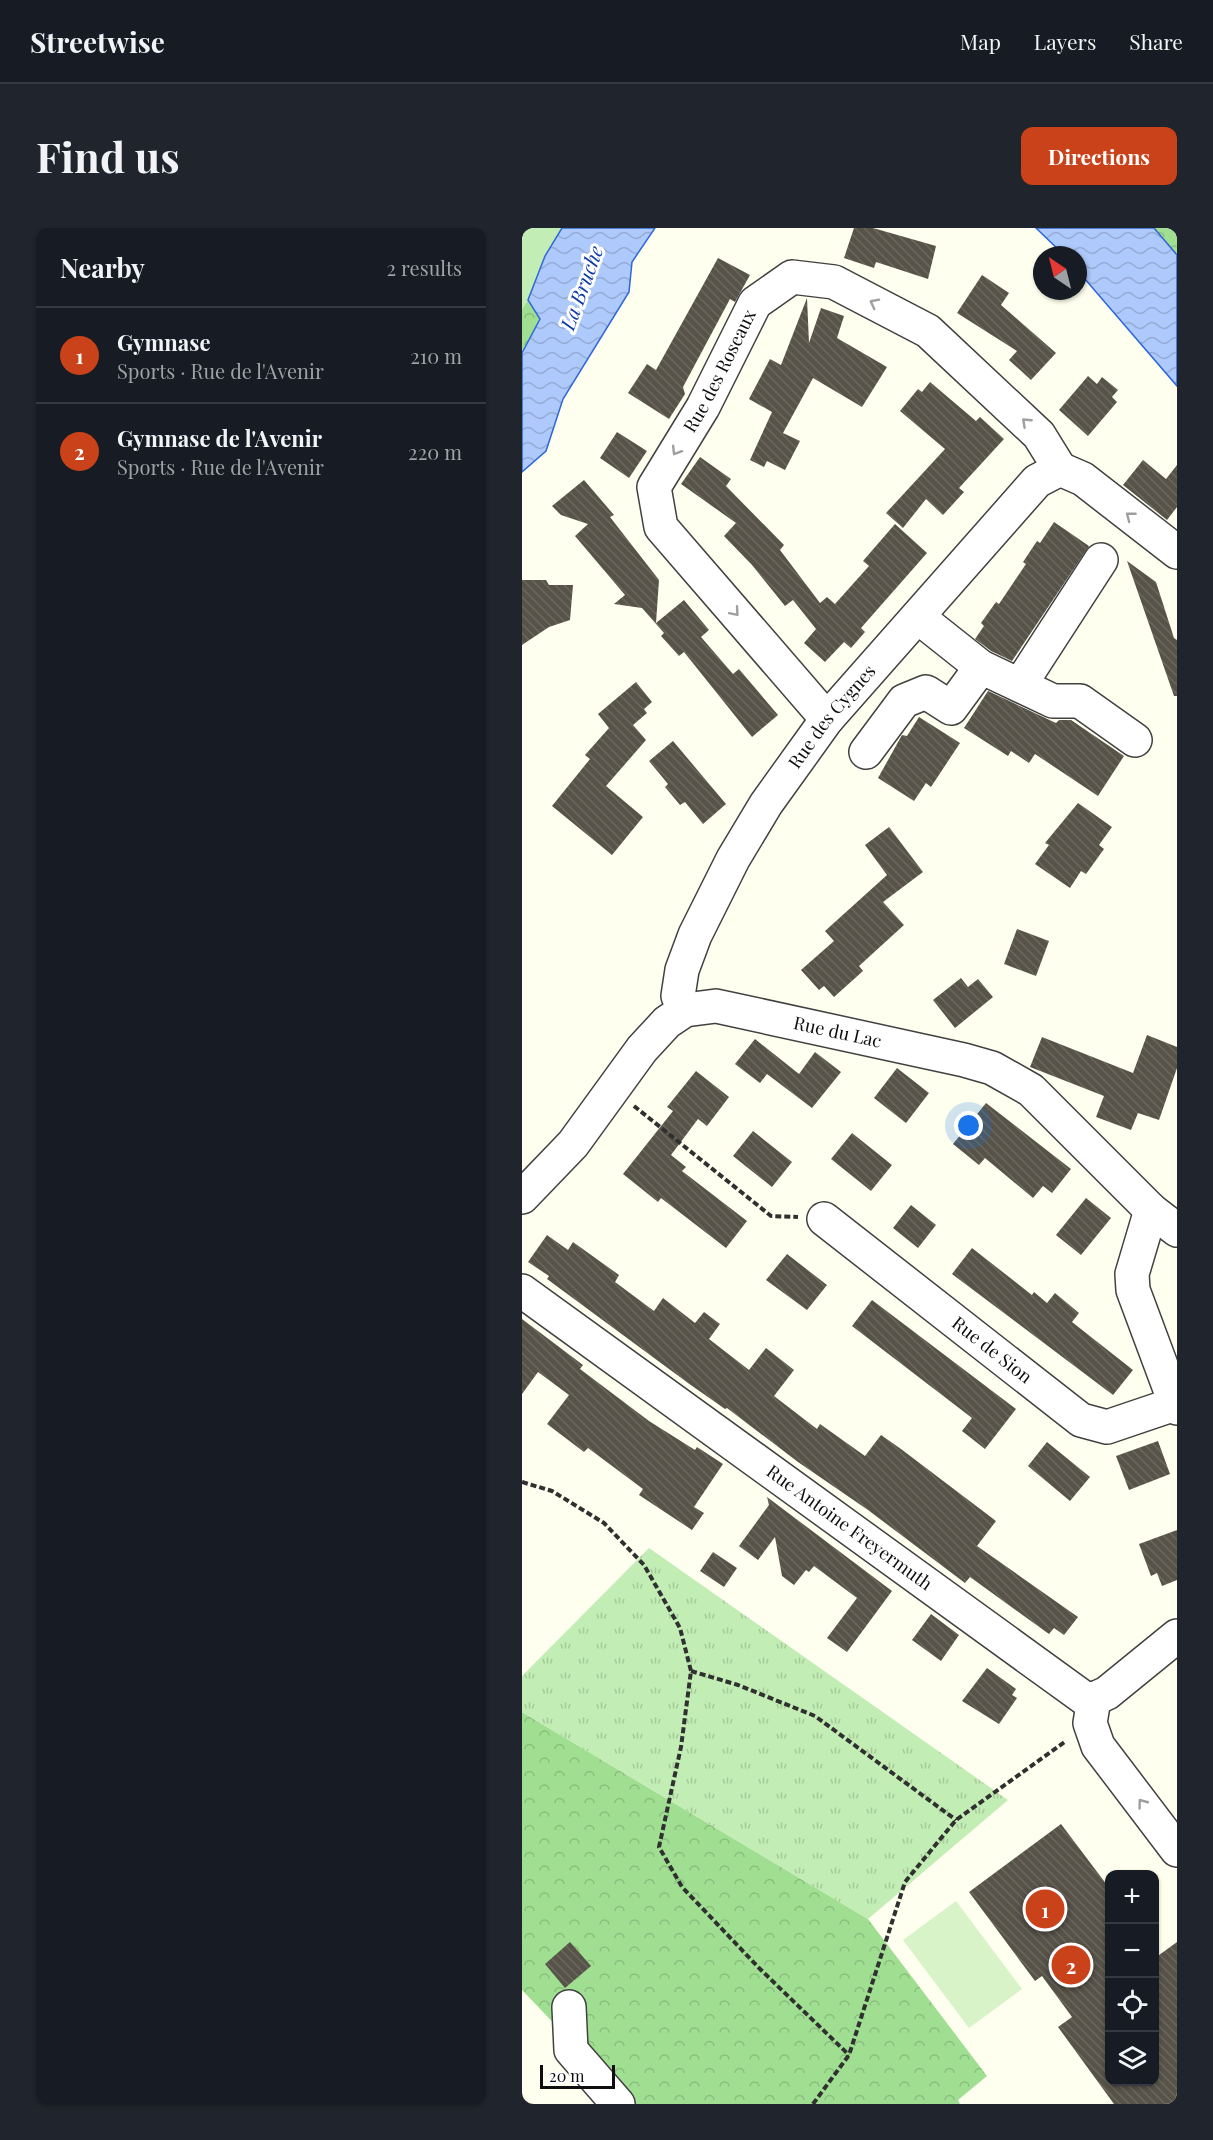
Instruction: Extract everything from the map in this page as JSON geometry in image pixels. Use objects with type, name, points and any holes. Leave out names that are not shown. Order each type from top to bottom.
[{"type":"street","name":"Rue des Roseaux","points":[[827,719],[662,527],[654,487],[704,407],[755,303],[792,277],[834,282],[928,331],[1040,435],[1060,469]]},
{"type":"street","points":[[1060,469],[1083,479],[1177,552]]},
{"type":"street","name":"Rue des Cygnes","points":[[685,1010],[678,996],[682,970],[695,935],[733,859],[766,804],[827,719],[1037,481],[1060,469]]},
{"type":"street","points":[[1020,685],[1101,560]]},
{"type":"street","points":[[918,617],[981,667],[1053,701],[1080,701],[1135,740]]},
{"type":"street","points":[[866,752],[904,701],[926,692],[951,708],[981,667]]},
{"type":"street","name":"Rue du Lac","points":[[522,1197],[573,1144],[613,1088],[667,1022],[685,1010],[716,1006],[992,1068],[1031,1090],[1151,1210],[1177,1230]]},
{"type":"street","points":[[1151,1210],[1132,1274],[1133,1290],[1176,1406]]},
{"type":"street","name":"Rue de Sion","points":[[824,1219],[1082,1420],[1107,1427],[1176,1406]]},
{"type":"street","name":"Rue Antoine Freyermuth","points":[[522,1291],[1084,1698],[1092,1711]]},
{"type":"street","points":[[1177,1636],[1107,1693],[1092,1711],[1098,1746],[1177,1850]]},
{"type":"street","points":[[569,2007],[571,2050],[618,2104]]},
{"type":"path","points":[[613,1088],[771,1216],[824,1219]]},
{"type":"path","points":[[522,1482],[552,1491],[604,1522],[645,1565],[680,1628],[691,1671],[681,1747],[659,1847],[682,1887],[760,1969],[849,2055]]},
{"type":"path","points":[[691,1671],[738,1684],[815,1716],[956,1820]]},
{"type":"path","points":[[813,2104],[849,2055],[905,1882],[956,1820],[991,1798],[1092,1711]]},
{"type":"green space","points":[[522,228],[562,228],[545,256],[528,300],[522,309]]},
{"type":"green space","points":[[1154,228],[1177,228],[1177,255]]},
{"type":"green space","points":[[528,300],[540,319],[522,353],[522,309]]},
{"type":"green space","points":[[649,1548],[1008,1800],[868,1919],[522,1712],[522,1676]]},
{"type":"green space","points":[[522,1712],[868,1919],[987,2076],[958,2100],[960,2104],[631,2104],[522,1990]]},
{"type":"green space","points":[[956,1901],[1022,1989],[969,2028],[903,1940]]},
{"type":"water","name":"La Bruche","points":[[562,228],[655,228],[632,262],[629,292],[563,399],[546,451],[522,472],[522,353],[540,319],[528,300],[545,256]]},
{"type":"water","points":[[1036,228],[1154,228],[1177,255],[1177,386],[1087,281],[1087,246],[1055,246]]},
{"type":"building","points":[[854,228],[873,228],[936,246],[928,279],[876,262],[874,268],[844,258]]},
{"type":"building","points":[[718,258],[750,275],[735,302],[730,299],[683,387],[685,394],[669,419],[628,393],[647,364],[656,370]]},
{"type":"building","points":[[982,275],[1009,293],[1001,305],[1056,353],[1031,380],[1009,360],[1017,351],[957,313]]},
{"type":"building","points":[[807,298],[809,343],[821,308],[844,316],[837,338],[887,367],[862,407],[813,378],[783,433],[800,441],[785,470],[767,461],[764,467],[750,460],[772,412],[749,399],[770,359],[781,365]]},
{"type":"building","points":[[1088,376],[1097,384],[1102,377],[1118,390],[1112,397],[1117,402],[1088,436],[1059,410]]},
{"type":"building","points":[[930,382],[976,421],[980,417],[1004,439],[959,488],[964,492],[943,515],[926,499],[903,528],[886,513],[945,449],[900,411],[918,389],[922,392]]},
{"type":"building","points":[[617,432],[647,451],[629,478],[600,458]]},
{"type":"building","points":[[700,457],[731,479],[726,486],[784,545],[780,550],[820,603],[827,597],[835,604],[869,566],[863,561],[895,524],[927,553],[861,628],[865,632],[851,648],[844,642],[825,662],[804,643],[816,629],[793,600],[785,606],[752,565],[724,536],[736,523],[681,484]]},
{"type":"building","points":[[1143,460],[1166,479],[1177,465],[1177,507],[1167,520],[1123,485]]},
{"type":"building","points":[[584,480],[614,515],[610,517],[659,580],[656,623],[684,600],[709,630],[701,637],[733,674],[739,669],[778,715],[752,737],[684,652],[679,656],[661,636],[664,633],[642,608],[614,604],[625,595],[575,536],[588,524],[561,515],[552,506]]},
{"type":"building","points":[[1054,522],[1089,546],[1012,661],[991,651],[975,639],[984,626],[981,623],[996,602],[999,604],[1026,564],[1023,562],[1037,541],[1040,543]]},
{"type":"building","points":[[1127,561],[1156,582],[1174,638],[1177,640],[1177,696],[1174,696]]},
{"type":"building","points":[[522,580],[546,580],[549,585],[573,585],[570,620],[549,627],[522,645]]},
{"type":"building","points":[[636,682],[652,702],[644,709],[647,713],[633,725],[646,740],[606,786],[643,817],[612,855],[552,806],[590,759],[585,755],[609,728],[598,714]]},
{"type":"building","points":[[988,691],[1056,723],[1059,720],[1071,720],[1124,756],[1098,796],[1035,754],[1029,763],[1011,751],[1008,756],[964,728]]},
{"type":"building","points":[[919,717],[960,743],[931,787],[926,783],[914,801],[878,778],[902,735],[907,736]]},
{"type":"building","points":[[673,741],[726,804],[703,824],[685,802],[680,805],[665,787],[668,784],[649,761]]},
{"type":"building","points":[[1078,803],[1112,827],[1099,845],[1104,849],[1086,874],[1081,871],[1070,888],[1035,864],[1049,845],[1045,843]]},
{"type":"building","points":[[889,827],[923,872],[883,902],[904,925],[859,966],[863,971],[834,997],[824,986],[819,990],[801,970],[834,941],[825,931],[887,875],[865,845]]},
{"type":"building","points":[[1017,929],[1049,941],[1036,976],[1004,964]]},
{"type":"building","points":[[961,978],[968,987],[978,979],[993,997],[955,1028],[933,1000]]},
{"type":"building","points":[[1147,1035],[1177,1047],[1177,1068],[1159,1120],[1138,1113],[1131,1130],[1096,1117],[1104,1096],[1030,1067],[1042,1037],[1133,1073]]},
{"type":"building","points":[[755,1039],[799,1074],[815,1052],[841,1072],[812,1108],[767,1074],[760,1083],[735,1064]]},
{"type":"building","points":[[897,1068],[929,1093],[906,1123],[874,1098]]},
{"type":"building","points":[[696,1071],[729,1097],[707,1126],[698,1119],[671,1155],[686,1167],[682,1171],[747,1221],[726,1248],[661,1198],[658,1202],[623,1174],[673,1111],[667,1107]]},
{"type":"building","points":[[986,1103],[1071,1169],[1052,1193],[1043,1186],[1033,1198],[985,1158],[979,1165],[953,1144]]},
{"type":"building","points":[[753,1131],[792,1162],[772,1187],[733,1156]]},
{"type":"building","points":[[852,1133],[892,1165],[871,1191],[831,1159]]},
{"type":"building","points":[[1086,1198],[1111,1218],[1081,1255],[1056,1235]]},
{"type":"building","points":[[911,1205],[936,1225],[918,1248],[893,1228]]},
{"type":"building","points":[[547,1235],[568,1250],[573,1242],[619,1275],[615,1282],[654,1311],[663,1298],[695,1323],[704,1312],[720,1324],[709,1339],[749,1370],[766,1348],[794,1370],[774,1396],[817,1429],[820,1424],[865,1456],[881,1435],[901,1449],[996,1521],[977,1546],[1078,1617],[1064,1635],[1054,1628],[1049,1634],[970,1577],[965,1583],[868,1510],[798,1462],[727,1408],[725,1409],[688,1383],[547,1279],[549,1276],[528,1262]]},
{"type":"building","points":[[972,1248],[1032,1295],[1034,1292],[1047,1303],[1055,1293],[1079,1313],[1072,1322],[1133,1370],[1113,1395],[952,1274]]},
{"type":"building","points":[[787,1254],[827,1285],[807,1310],[766,1280]]},
{"type":"building","points":[[872,1300],[1016,1409],[985,1449],[962,1431],[972,1418],[852,1326]]},
{"type":"building","points":[[522,1319],[583,1365],[580,1369],[649,1421],[695,1450],[697,1447],[723,1464],[694,1507],[704,1513],[692,1530],[639,1495],[643,1489],[588,1448],[584,1452],[547,1424],[569,1395],[538,1372],[522,1394]]},
{"type":"building","points":[[1158,1441],[1170,1474],[1129,1490],[1116,1456]]},
{"type":"building","points":[[1047,1442],[1090,1477],[1070,1501],[1028,1466]]},
{"type":"building","points":[[767,1497],[892,1591],[847,1652],[827,1638],[857,1598],[814,1566],[809,1572],[806,1570],[794,1585],[782,1576],[775,1537],[758,1560],[739,1546],[769,1505]]},
{"type":"building","points":[[1177,1530],[1177,1580],[1162,1586],[1157,1573],[1151,1576],[1139,1544]]},
{"type":"building","points":[[713,1552],[737,1568],[724,1587],[700,1571]]},
{"type":"building","points":[[931,1614],[959,1635],[941,1661],[912,1640]]},
{"type":"building","points":[[987,1668],[1016,1689],[1012,1695],[1017,1698],[999,1724],[962,1701]]},
{"type":"building","points":[[1061,1824],[1105,1882],[1105,2086],[1159,2086],[1159,1955],[1177,1942],[1177,2104],[1114,2104],[1058,2027],[1072,2017],[1042,1976],[1035,1981],[969,1892]]},
{"type":"building","points":[[570,1942],[591,1966],[565,1988],[545,1964]]},
{"type":"place","name":"Gymnase","points":[[1045,1909]]},
{"type":"place","name":"Gymnase de l'Avenir","points":[[1071,1965]]}]
